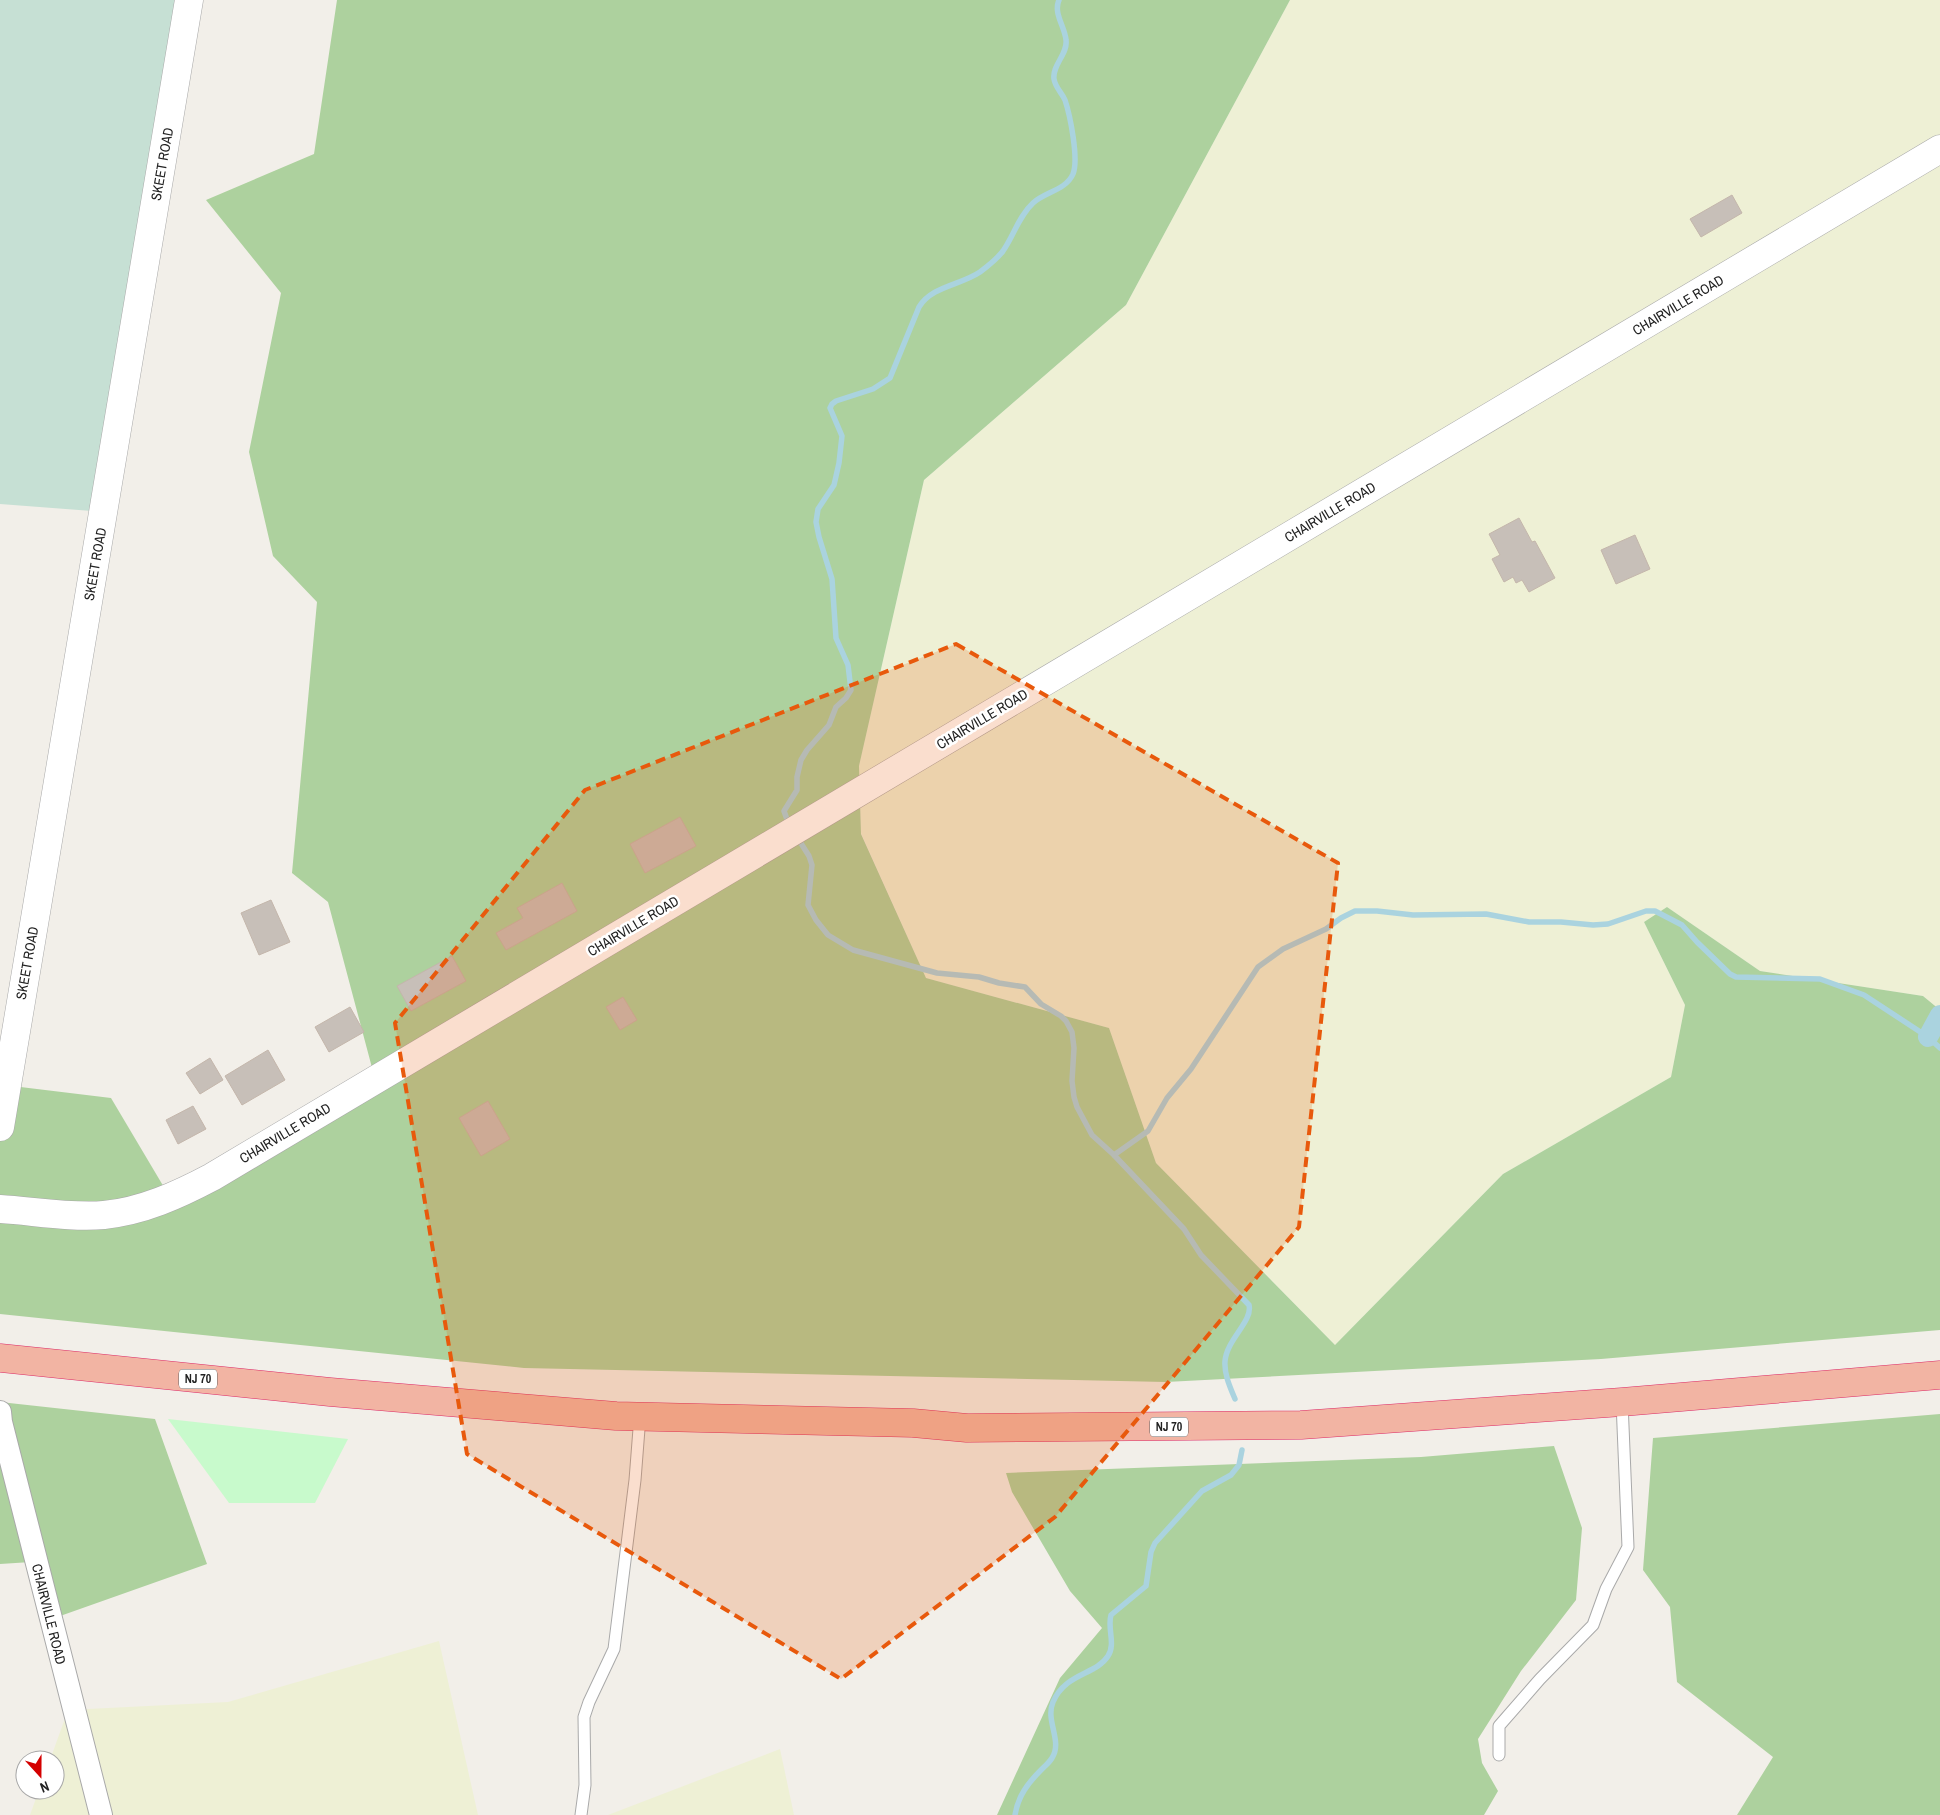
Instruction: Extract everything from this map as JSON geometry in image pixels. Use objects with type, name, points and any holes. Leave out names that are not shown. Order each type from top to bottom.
[{"type":"highway","name":"NJ 70","points":[[0,1358],[330,1392],[616,1416],[913,1422],[967,1428],[1301,1425],[1622,1402],[1940,1375]]},
{"type":"street","name":"SKEET ROAD","points":[[0,1127],[189,0]]},
{"type":"street","name":"CHAIRVILLE ROAD","points":[[0,1209],[104,1215],[146,1206],[180,1194],[212,1177],[1940,149]]},
{"type":"street","name":"CHAIRVILLE ROAD","points":[[0,1412],[101,1815]]},
{"type":"lane","points":[[1499,1755],[1499,1726],[1540,1679],[1593,1625],[1606,1589],[1628,1547],[1622,1402]]},
{"type":"lane","points":[[581,1815],[585,1785],[584,1717],[614,1649],[635,1480],[640,1416]]},
{"type":"highlighted area","points":[[956,644],[1338,863],[1299,1227],[1055,1517],[841,1679],[467,1454],[395,1023],[585,790]]},
{"type":"green space","points":[[0,0],[198,0],[105,512],[0,504]]},
{"type":"green space","points":[[337,0],[1290,0],[1126,305],[924,480],[859,766],[861,834],[926,978],[1109,1028],[1156,1163],[1335,1345],[1503,1174],[1671,1077],[1685,1005],[1644,922],[1667,907],[1760,971],[1923,996],[1940,1010],[1940,1330],[1601,1359],[1166,1382],[524,1368],[0,1314],[0,1120],[4,1085],[111,1098],[168,1194],[375,1079],[328,902],[292,873],[317,602],[273,556],[249,452],[281,293],[206,200],[314,154]]},
{"type":"green space","points":[[1290,0],[1940,0],[1940,1010],[1923,996],[1760,971],[1667,907],[1644,922],[1685,1005],[1671,1077],[1503,1174],[1335,1345],[1156,1163],[1109,1028],[926,978],[861,833],[859,766],[924,480],[1126,305]]},
{"type":"green space","points":[[0,1402],[155,1419],[207,1564],[46,1621],[31,1562],[0,1564]]},
{"type":"green space","points":[[1940,1414],[1940,1815],[1737,1815],[1773,1757],[1677,1682],[1670,1607],[1643,1570],[1653,1438]]},
{"type":"green space","points":[[168,1419],[348,1439],[315,1503],[229,1503]]},
{"type":"green space","points":[[1554,1446],[1582,1528],[1576,1600],[1521,1671],[1478,1739],[1482,1763],[1498,1791],[1484,1815],[997,1815],[1060,1678],[1102,1628],[1070,1591],[1012,1492],[1006,1473],[1421,1457]]},
{"type":"green space","points":[[439,1641],[478,1815],[30,1815],[35,1800],[65,1800],[65,1750],[54,1750],[68,1710],[228,1702]]},
{"type":"green space","points":[[780,1749],[794,1815],[608,1815]]},
{"type":"building","points":[[1732,195],[1742,213],[1701,237],[1690,219]]},
{"type":"building","points":[[1519,518],[1532,542],[1535,541],[1555,578],[1529,592],[1522,580],[1516,583],[1513,577],[1504,582],[1492,559],[1500,555],[1489,534]]},
{"type":"building","points":[[1635,535],[1650,569],[1616,584],[1601,550]]},
{"type":"building","points":[[680,817],[696,846],[645,873],[630,844]]},
{"type":"building","points":[[562,883],[577,911],[506,950],[496,933],[523,918],[517,908]]},
{"type":"building","points":[[271,900],[290,942],[259,955],[241,913]]},
{"type":"building","points":[[452,956],[466,981],[411,1011],[397,986]]},
{"type":"building","points":[[623,997],[637,1020],[620,1030],[606,1007]]},
{"type":"building","points":[[350,1007],[364,1032],[329,1052],[315,1027]]},
{"type":"building","points":[[268,1050],[285,1080],[242,1105],[225,1076]]},
{"type":"building","points":[[210,1058],[223,1080],[200,1094],[186,1073]]},
{"type":"building","points":[[488,1101],[510,1139],[481,1156],[459,1118]]},
{"type":"building","points":[[193,1106],[206,1129],[178,1144],[166,1120]]},
{"type":"waterway","points":[[789,825],[784,811],[797,790],[797,777],[801,760],[807,750],[829,725],[836,707],[846,698],[851,690],[848,665],[836,638],[832,579],[816,522],[818,509],[834,485],[839,463],[842,436],[830,408],[836,401],[873,389],[890,378],[919,307],[925,300],[931,294],[980,272],[998,257],[1028,208],[1038,199],[1065,184],[1073,174],[1075,158],[1071,126],[1065,100],[1054,79],[1055,69],[1066,45],[1065,35],[1057,10],[1059,0]]},
{"type":"waterway","points":[[797,837],[809,856],[812,865],[808,905],[816,920],[828,935],[853,950],[937,973],[979,977],[999,983],[1025,987],[1041,1004],[1066,1021],[1072,1032],[1074,1048],[1072,1081],[1074,1097],[1077,1107],[1092,1135],[1114,1155],[1184,1229],[1201,1255],[1249,1305],[1247,1317],[1230,1345],[1225,1361],[1226,1376],[1235,1399]]},
{"type":"waterway","points":[[1114,1155],[1148,1131],[1167,1098],[1191,1069],[1258,967],[1283,949],[1326,929],[1355,911],[1377,911],[1413,915],[1486,914],[1529,922],[1593,925],[1608,924],[1646,911],[1655,911],[1682,925],[1730,974],[1736,977],[1820,979],[1864,995],[1928,1037],[1940,1048]]},
{"type":"waterway","points":[[1928,1037],[1940,1015]]},
{"type":"waterway","points":[[1015,1815],[1024,1790],[1050,1761],[1055,1751],[1056,1745],[1051,1709],[1058,1692],[1065,1685],[1103,1662],[1108,1656],[1111,1646],[1111,1615],[1146,1586],[1151,1552],[1155,1543],[1202,1491],[1231,1475],[1239,1465],[1242,1450]]}]
